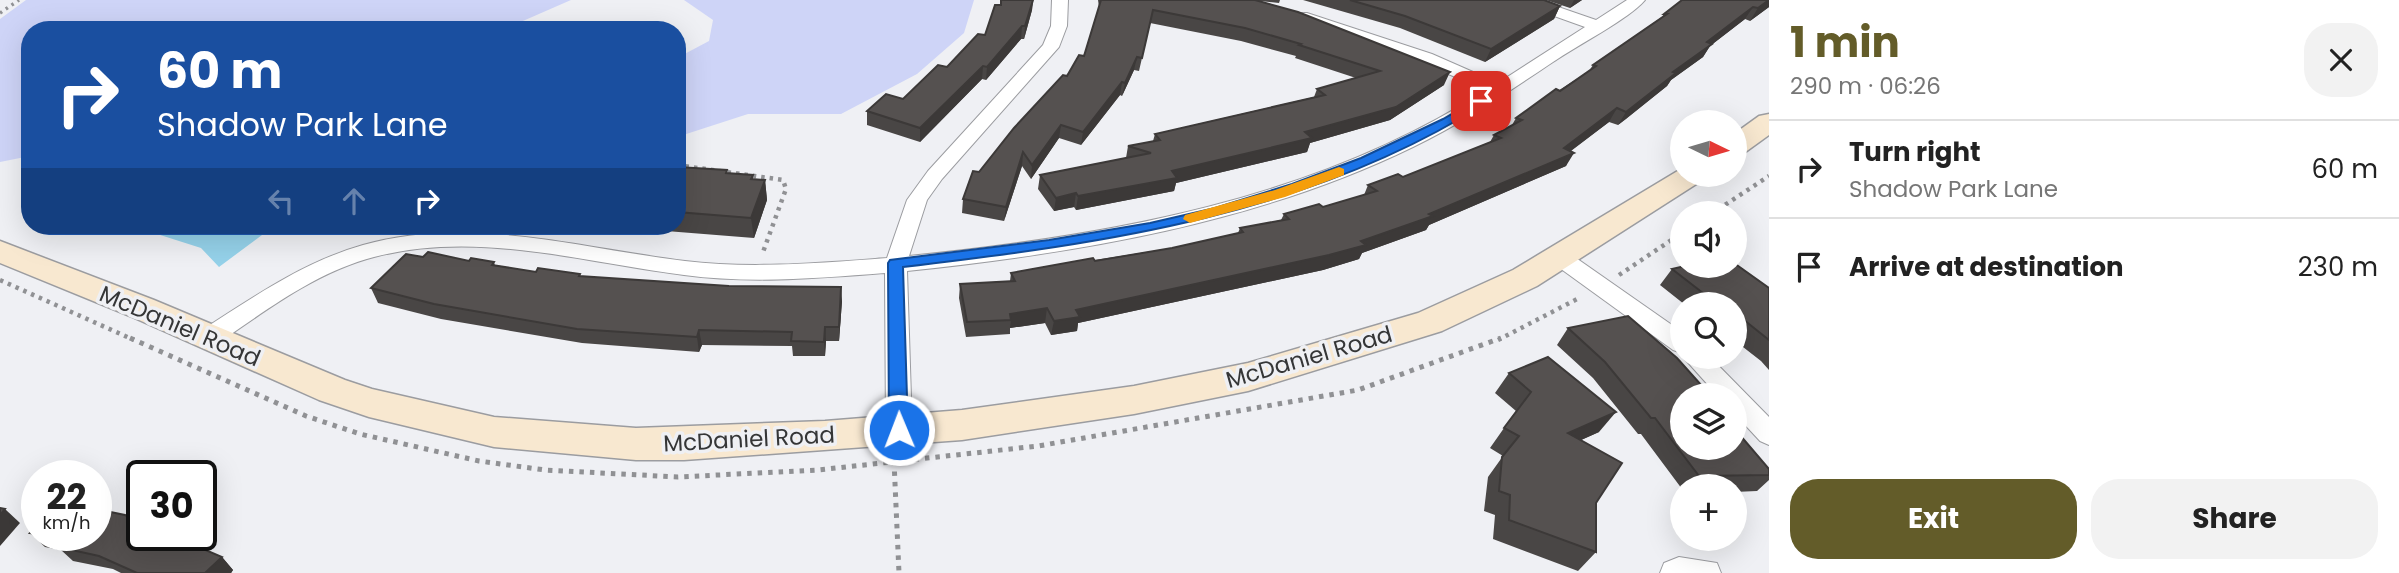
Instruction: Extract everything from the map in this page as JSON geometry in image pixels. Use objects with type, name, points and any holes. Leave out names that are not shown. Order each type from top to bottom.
[{"type":"main road","points":[[1747,138],[1769,122]]},
{"type":"main road","name":"McDaniel Road","points":[[0,251],[142,308],[332,390],[369,403],[495,432],[636,444],[825,436],[896,446],[962,425],[1134,400],[1248,377],[1430,322],[1525,278],[1671,187]]},
{"type":"street","points":[[896,446],[895,263],[917,200],[929,183],[1051,47],[1059,26],[1060,0]]},
{"type":"street","points":[[1524,0],[1599,26]]},
{"type":"street","points":[[459,235],[711,270],[829,270],[997,253],[1101,237],[1185,220],[1261,200],[1401,145],[1460,115],[1637,0]]},
{"type":"street","points":[[1280,10],[1393,46],[1498,89]]},
{"type":"street","points":[[208,338],[291,284],[327,266],[367,251],[429,235]]},
{"type":"street","points":[[1558,256],[1670,336]]},
{"type":"street","points":[[1708,369],[1721,383]]},
{"type":"street","points":[[1747,410],[1769,434]]},
{"type":"street","points":[[1675,573],[1699,570],[1706,573]]},
{"type":"path","points":[[0,13],[19,0]]},
{"type":"path","points":[[686,166],[783,180],[786,189],[762,252],[774,252]]},
{"type":"path","points":[[1731,201],[1769,176]]},
{"type":"path","points":[[0,280],[306,416],[425,450],[545,470],[627,476],[748,474],[896,446],[1038,446],[1358,390],[1497,340],[1600,286],[1670,241]]},
{"type":"path","points":[[896,446],[899,573]]},
{"type":"shaded area","points":[[26,0],[571,0],[523,21],[21,21],[21,158],[0,162],[0,19]]},
{"type":"shaded area","points":[[684,0],[974,0],[964,33],[917,74],[841,114],[748,114],[686,134],[686,53],[709,41],[713,20]]},
{"type":"shaded area","points":[[160,235],[262,235],[219,267],[201,248]]},
{"type":"building","points":[[1001,0],[1033,0],[1025,26],[1022,26],[987,67],[983,66],[920,128],[867,111],[886,94],[903,99],[938,65],[947,67],[978,34],[985,35],[995,5],[1001,5]]},
{"type":"building","points":[[1101,0],[1255,0],[1298,12],[1450,72],[1396,107],[1305,132],[1312,138],[1172,171],[1177,178],[1056,198],[1040,175],[1151,153],[1128,146],[1160,140],[1155,134],[1325,95],[1317,89],[1380,71],[1245,28],[1153,10],[1142,58],[1137,57],[1125,83],[1122,82],[1083,132],[1061,125],[1032,165],[1023,152],[1006,207],[963,199],[973,171],[979,172],[1014,128],[1063,75],[1067,76],[1079,55],[1084,56]]},
{"type":"building","points":[[1350,0],[1544,0],[1560,6],[1491,49],[1405,16]]},
{"type":"building","points":[[1682,0],[1769,0],[1758,8],[1753,7],[1707,42],[1712,44],[1673,72],[1676,73],[1626,112],[1617,108],[1564,148],[1574,153],[1429,214],[1433,216],[1361,241],[1366,245],[1076,310],[1080,317],[1054,321],[1047,308],[1010,314],[1011,320],[967,322],[960,284],[1015,281],[1011,273],[1093,258],[1095,261],[1172,248],[1243,232],[1240,228],[1289,219],[1284,214],[1319,204],[1323,207],[1377,191],[1368,185],[1398,174],[1403,177],[1501,138],[1494,135],[1522,120],[1516,118],[1556,89],[1560,91],[1596,66],[1593,65],[1667,14],[1664,14]]},
{"type":"building","points":[[686,168],[727,170],[726,173],[753,175],[751,179],[765,180],[751,218],[686,213]]},
{"type":"building","points":[[428,252],[469,261],[471,258],[494,262],[492,265],[536,272],[538,268],[580,274],[579,276],[729,286],[841,287],[839,327],[825,327],[824,342],[791,341],[792,332],[699,330],[697,337],[577,329],[434,304],[371,288],[406,254],[423,257]]},
{"type":"building","points":[[1747,272],[1769,288],[1769,340],[1747,322],[1747,292],[1702,292],[1684,278],[1747,278]]},
{"type":"building","points":[[1628,316],[1670,352],[1670,369],[1687,369],[1699,383],[1670,383],[1670,438],[1605,362],[1568,328]]},
{"type":"building","points":[[1548,357],[1616,412],[1568,433],[1622,463],[1596,503],[1596,552],[1509,520],[1510,495],[1499,491],[1502,457],[1519,436],[1504,428],[1531,392],[1509,373]]},
{"type":"building","points":[[1747,443],[1769,469],[1769,475],[1697,474],[1687,460],[1747,460]]},
{"type":"building","points":[[112,512],[126,515],[126,551],[208,551],[222,557],[205,573],[137,573],[99,556],[76,551],[112,551]]},
{"type":"slow traffic","points":[[1190,219],[1280,194],[1339,172]]},
{"type":"route","points":[[899,430],[895,263],[925,262],[1049,245],[1150,228],[1218,212],[1261,200],[1366,161],[1447,122],[1481,101]]}]
